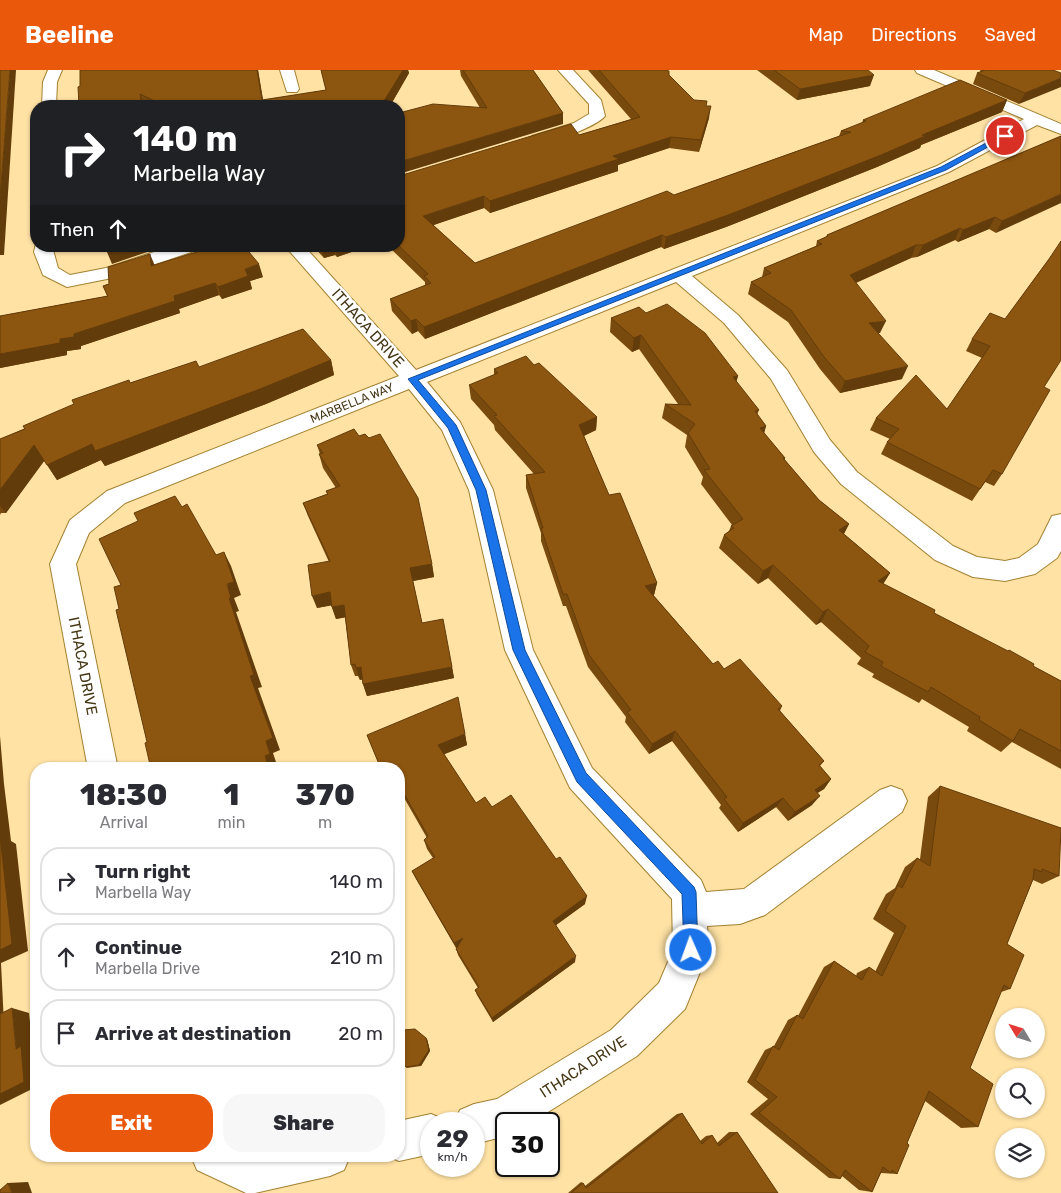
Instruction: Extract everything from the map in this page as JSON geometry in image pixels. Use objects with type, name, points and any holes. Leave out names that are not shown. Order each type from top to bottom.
[{"type":"street","points":[[49,100],[50,82],[54,70]]},
{"type":"street","points":[[287,70],[292,89]]},
{"type":"street","points":[[522,143],[579,126],[597,116],[596,103],[565,70]]},
{"type":"street","points":[[922,70],[1061,129]]},
{"type":"street","name":"MARBELLA WAY","points":[[62,564],[79,527],[116,497],[943,169],[1036,119]]},
{"type":"street","points":[[43,252],[50,271],[67,281],[110,273],[173,252]]},
{"type":"street","name":"ITHACA DRIVE","points":[[299,252],[452,427],[481,490],[519,650],[581,778],[689,892],[691,950],[672,996],[624,1043],[504,1117],[485,1121]]},
{"type":"street","points":[[677,273],[731,319],[779,375],[822,446],[849,478],[944,553],[973,567],[1005,571],[1026,567],[1048,551],[1061,523]]},
{"type":"street","name":"ITHACA DRIVE","points":[[62,564],[102,762]]},
{"type":"street","points":[[690,910],[740,906],[753,903],[891,801]]},
{"type":"street","points":[[405,1140],[420,1136]]},
{"type":"street","points":[[224,1162],[249,1174],[303,1162]]},
{"type":"building","points":[[0,70],[10,70],[0,198]]},
{"type":"building","points":[[80,70],[257,70],[262,100],[152,100],[140,94],[141,100],[79,100],[78,87],[80,86]]},
{"type":"building","points":[[321,70],[403,70],[385,100],[262,100],[326,90]]},
{"type":"building","points":[[463,70],[533,70],[563,113],[405,160],[405,111],[433,104],[487,108]]},
{"type":"building","points":[[599,70],[666,70],[669,71],[669,75],[694,100],[707,101],[706,106],[711,106],[701,140],[671,137],[613,156],[619,159],[490,201],[484,196],[423,216],[475,263],[667,191],[674,195],[851,132],[841,131],[960,80],[1007,100],[922,135],[925,136],[881,155],[728,215],[666,237],[662,235],[424,327],[416,319],[411,321],[390,299],[431,283],[424,276],[428,274],[405,252],[405,174],[571,124],[579,135],[640,117]]},
{"type":"building","points":[[774,70],[868,70],[874,75],[800,89]]},
{"type":"building","points":[[985,70],[1053,70],[1061,73],[1061,78],[1025,93],[977,73]]},
{"type":"building","points":[[1061,136],[1061,194],[1002,221],[995,217],[963,230],[960,228],[923,245],[916,245],[850,275],[886,321],[869,323],[908,366],[845,381],[824,357],[791,310],[751,282],[771,273],[764,268],[822,244],[817,241],[827,235]]},
{"type":"building","points":[[1061,241],[1061,360],[1044,387],[1050,390],[1002,474],[993,470],[980,489],[887,442],[899,429],[876,418],[916,375],[947,409],[990,346],[972,339],[990,313],[1005,319]]},
{"type":"building","points":[[196,252],[249,252],[259,264],[245,269],[248,276],[218,287],[215,283],[174,296],[175,301],[74,334],[74,337],[60,339],[60,343],[0,354],[0,316],[108,296],[103,286],[109,284],[108,267],[150,254],[151,266]]},
{"type":"building","points":[[667,304],[705,333],[738,376],[733,377],[759,410],[755,411],[766,426],[760,428],[819,500],[849,524],[839,530],[890,573],[878,581],[935,610],[934,613],[1009,650],[1061,681],[1061,751],[1020,729],[1013,741],[979,720],[980,717],[931,687],[928,692],[881,666],[883,662],[865,652],[869,646],[828,609],[823,612],[773,565],[763,571],[724,535],[734,528],[731,526],[743,519],[704,470],[710,469],[688,433],[695,424],[665,404],[691,405],[641,335],[634,338],[611,318],[639,307],[646,313]]},
{"type":"building","points":[[303,329],[331,360],[260,389],[95,451],[92,444],[47,465],[34,445],[0,490],[0,439],[25,429],[23,426],[74,404],[72,400],[129,380],[130,383],[196,361],[199,367]]},
{"type":"building","points":[[526,356],[534,365],[539,363],[597,417],[579,425],[609,495],[620,493],[657,583],[645,586],[713,664],[718,661],[724,669],[740,659],[782,706],[778,709],[824,761],[819,765],[831,779],[815,790],[820,796],[795,812],[783,798],[743,823],[724,799],[727,797],[675,731],[652,744],[627,712],[631,710],[589,655],[567,594],[563,594],[526,475],[545,472],[494,416],[497,415],[469,385],[498,373],[494,369]]},
{"type":"building","points":[[354,429],[359,436],[365,434],[369,438],[380,434],[418,498],[432,564],[410,568],[422,623],[443,619],[452,667],[363,684],[361,667],[356,668],[355,664],[351,665],[344,605],[332,607],[330,592],[312,596],[308,565],[330,561],[303,503],[328,494],[326,491],[340,486],[319,454],[323,453],[317,445]]},
{"type":"building","points":[[175,496],[182,507],[187,504],[216,555],[224,552],[234,582],[227,584],[231,598],[229,598],[254,675],[250,676],[273,738],[266,741],[270,754],[265,756],[267,762],[149,762],[145,743],[147,742],[116,610],[119,609],[114,587],[121,585],[99,539],[138,521],[134,513]]},
{"type":"building","points":[[458,697],[465,734],[438,745],[476,803],[485,797],[492,807],[511,795],[556,859],[560,857],[587,896],[553,921],[576,956],[492,1018],[475,990],[479,987],[456,949],[463,938],[454,943],[412,871],[435,857],[424,840],[428,836],[405,796],[405,762],[378,762],[367,735]]},
{"type":"building","points":[[940,786],[1061,828],[1059,876],[1042,869],[1042,872],[1034,869],[1033,879],[1007,944],[1024,955],[1010,989],[1004,985],[970,1068],[993,1084],[978,1127],[929,1091],[907,1143],[909,1145],[897,1174],[892,1170],[891,1173],[883,1167],[872,1192],[845,1170],[840,1179],[759,1113],[777,1097],[755,1080],[773,1046],[779,1050],[797,1015],[803,1019],[834,961],[862,980],[869,967],[882,976],[906,926],[885,911],[898,885],[902,888],[917,858],[930,866]]},
{"type":"building","points":[[0,835],[12,944],[0,950]]},
{"type":"building","points":[[12,1008],[16,1049],[21,1046],[24,1082],[0,1094],[0,1014]]},
{"type":"building","points":[[415,1029],[426,1038],[429,1050],[419,1065],[405,1066],[405,1030]]},
{"type":"building","points":[[682,1113],[702,1144],[712,1135],[719,1146],[737,1132],[778,1193],[571,1193],[583,1183],[586,1188]]},
{"type":"building","points":[[8,1183],[12,1193],[0,1193],[0,1190]]},
{"type":"route","points":[[691,950],[689,892],[581,778],[519,650],[481,490],[452,427],[412,379],[943,169],[1005,136]]}]
